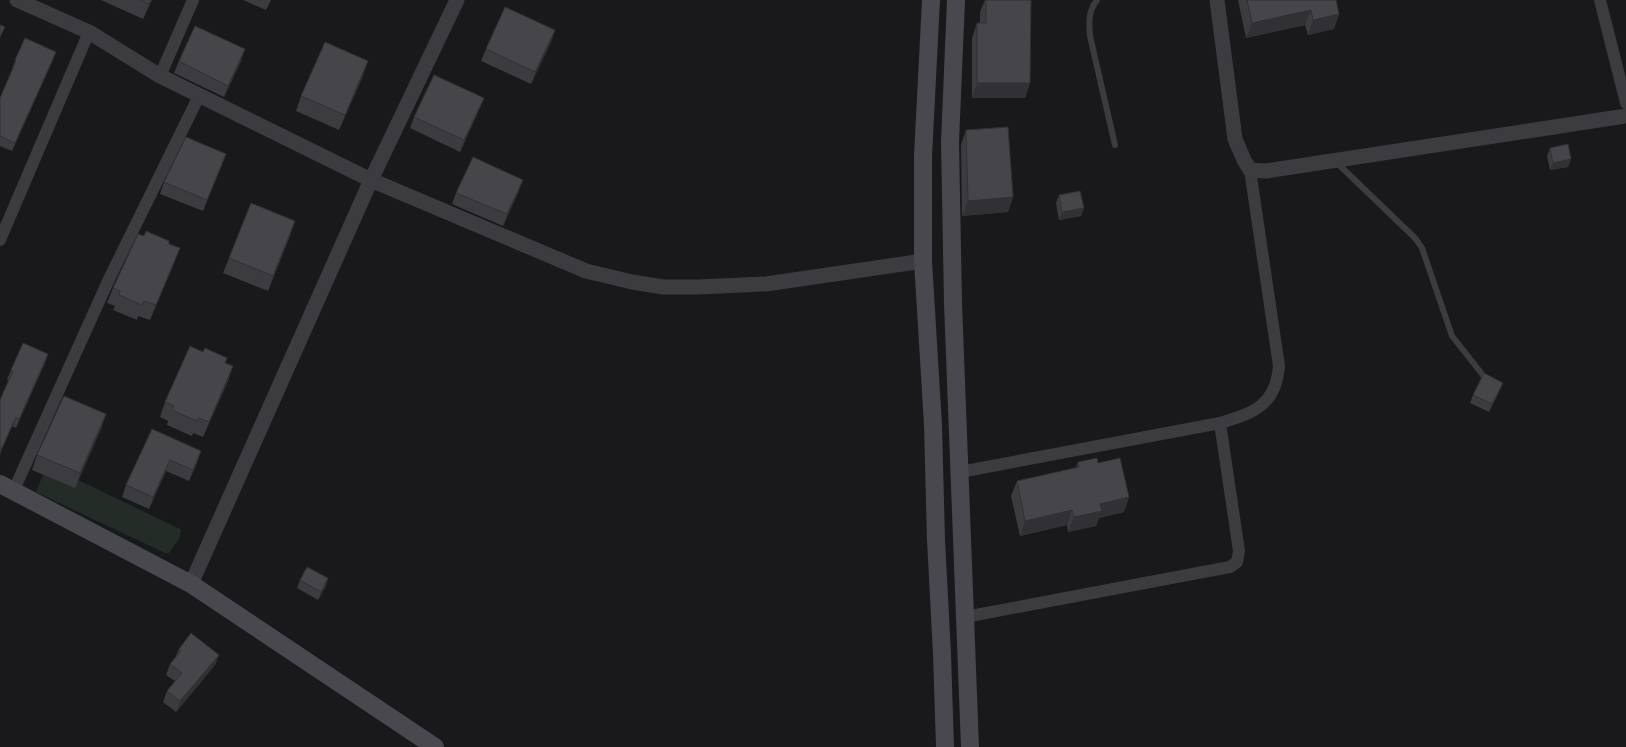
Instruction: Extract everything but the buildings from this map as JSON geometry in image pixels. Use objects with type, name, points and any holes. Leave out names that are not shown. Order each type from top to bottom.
[{"type":"main road","points":[[931,0],[923,156],[923,262],[933,425],[945,747]]},
{"type":"main road","points":[[956,0],[950,142],[953,303],[970,747]]},
{"type":"main road","points":[[7,488],[191,584],[435,747]]},
{"type":"street","points":[[18,0],[89,32],[160,76],[371,180],[586,271],[663,287],[698,287],[766,284],[923,262]]},
{"type":"street","points":[[160,76],[193,0]]},
{"type":"street","points":[[191,584],[371,180],[457,0]]},
{"type":"street","points":[[960,472],[1220,423],[1245,415],[1271,396],[1278,381],[1279,366],[1250,170],[1236,139],[1217,0]]},
{"type":"street","points":[[1600,0],[1626,103]]},
{"type":"street","points":[[0,240],[89,32]]},
{"type":"street","points":[[7,488],[199,96]]},
{"type":"street","points":[[1250,170],[1266,171],[1626,116]]},
{"type":"street","points":[[965,617],[1230,567],[1237,562],[1238,551],[1220,423]]},
{"type":"lane","points":[[1097,0],[1089,18],[1090,36],[1116,145]]},
{"type":"lane","points":[[1334,161],[1418,243],[1427,260],[1452,336],[1486,379]]},
{"type":"shaded area","points":[[47,465],[180,529],[179,539],[169,553],[165,553],[36,492]]}]
